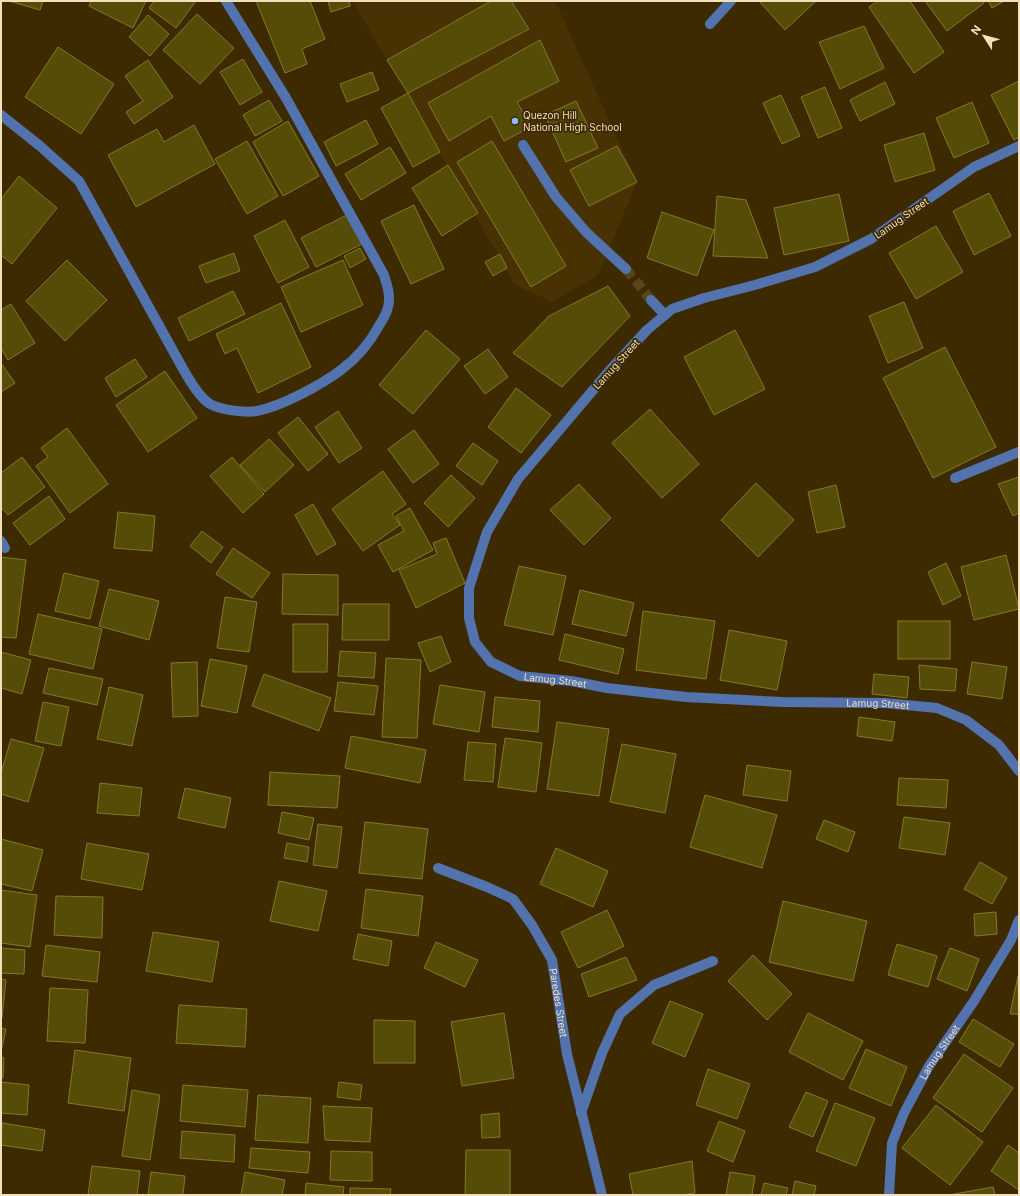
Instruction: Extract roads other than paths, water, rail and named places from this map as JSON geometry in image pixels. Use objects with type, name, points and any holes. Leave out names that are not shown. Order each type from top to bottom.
[{"type":"street","points":[[1,115],[40,146],[79,181],[193,386],[211,405],[231,410],[256,411],[280,403],[305,391],[341,370],[359,354],[376,331],[388,308],[388,288],[384,275],[286,98],[226,1]]},
{"type":"street","points":[[710,24],[731,1]]},
{"type":"street","points":[[523,145],[556,198],[586,232],[626,269]]},
{"type":"street","name":"Lamug Street","points":[[1019,146],[974,167],[871,239],[815,267],[704,298],[672,309],[664,315],[647,330],[610,370],[518,479],[487,532],[469,588],[469,618],[475,642],[491,662],[520,676],[686,697],[783,702],[885,703],[937,708],[972,724],[999,745],[1019,771]]},
{"type":"street","points":[[651,300],[664,315]]},
{"type":"street","points":[[954,478],[1019,452]]},
{"type":"street","name":"Paredes Street","points":[[438,868],[513,899],[532,925],[552,960],[567,1054],[602,1195]]},
{"type":"street","name":"Lamug Street","points":[[889,1195],[892,1143],[904,1113],[929,1066],[974,1001],[1011,940],[1019,920]]},
{"type":"street","points":[[581,1113],[602,1053],[620,1014],[654,985],[713,961]]},
{"type":"tunnel","points":[[626,269],[651,300]]},
{"type":"place","name":"Quezon Hill National High School","points":[[515,121]]}]
